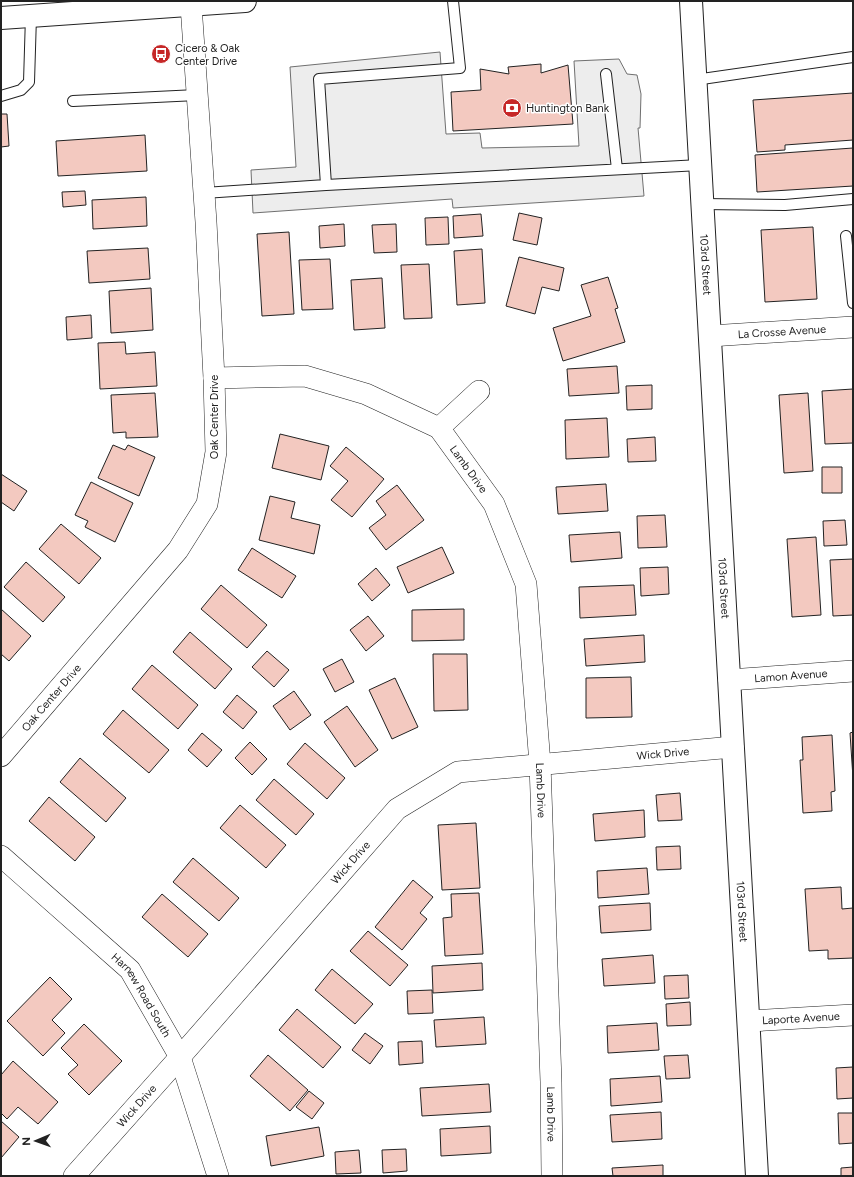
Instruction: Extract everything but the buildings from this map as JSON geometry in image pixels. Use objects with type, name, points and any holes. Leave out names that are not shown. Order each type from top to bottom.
[{"type":"main road","points":[[1,18],[31,16],[112,6],[191,5],[245,1]]},
{"type":"main road","name":"103rd Street","points":[[691,1],[757,1176]]},
{"type":"street","name":"Oak Center Drive","points":[[1,756],[178,550],[207,504],[216,452],[214,378],[204,193],[191,5]]},
{"type":"street","name":"La Crosse Avenue","points":[[710,336],[853,327]]},
{"type":"street","name":"Lamb Drive","points":[[214,378],[305,376],[366,394],[439,428],[494,504],[526,584],[540,764],[551,1082],[552,1176]]},
{"type":"street","points":[[439,428],[479,391]]},
{"type":"street","name":"Lamon Avenue","points":[[729,680],[853,671]]},
{"type":"street","name":"Wick Drive","points":[[74,1176],[397,809],[458,772],[733,747]]},
{"type":"street","name":"Harnew Road South","points":[[1,856],[130,970],[180,1057],[218,1176]]},
{"type":"street","name":"Laporte Avenue","points":[[749,1022],[853,1015]]},
{"type":"lane","points":[[326,185],[319,79],[460,68],[453,1]]},
{"type":"lane","points":[[1,96],[21,90],[29,82],[31,16]]},
{"type":"lane","points":[[695,80],[853,57]]},
{"type":"lane","points":[[606,74],[617,169]]},
{"type":"lane","points":[[72,101],[197,95]]},
{"type":"lane","points":[[204,193],[700,165]]},
{"type":"lane","points":[[702,204],[785,205],[853,198]]},
{"type":"lane","points":[[846,236],[853,303]]},
{"type":"shaded area","points":[[440,52],[446,134],[480,133],[482,148],[579,146],[574,61],[619,59],[627,74],[637,75],[641,94],[640,128],[638,128],[644,196],[453,208],[452,199],[253,213],[251,170],[296,167],[290,67]]},
{"type":"place","name":"Cicero & Oak Center Drive","points":[[161,54]]},
{"type":"place","name":"Huntington Bank","points":[[512,108]]}]
